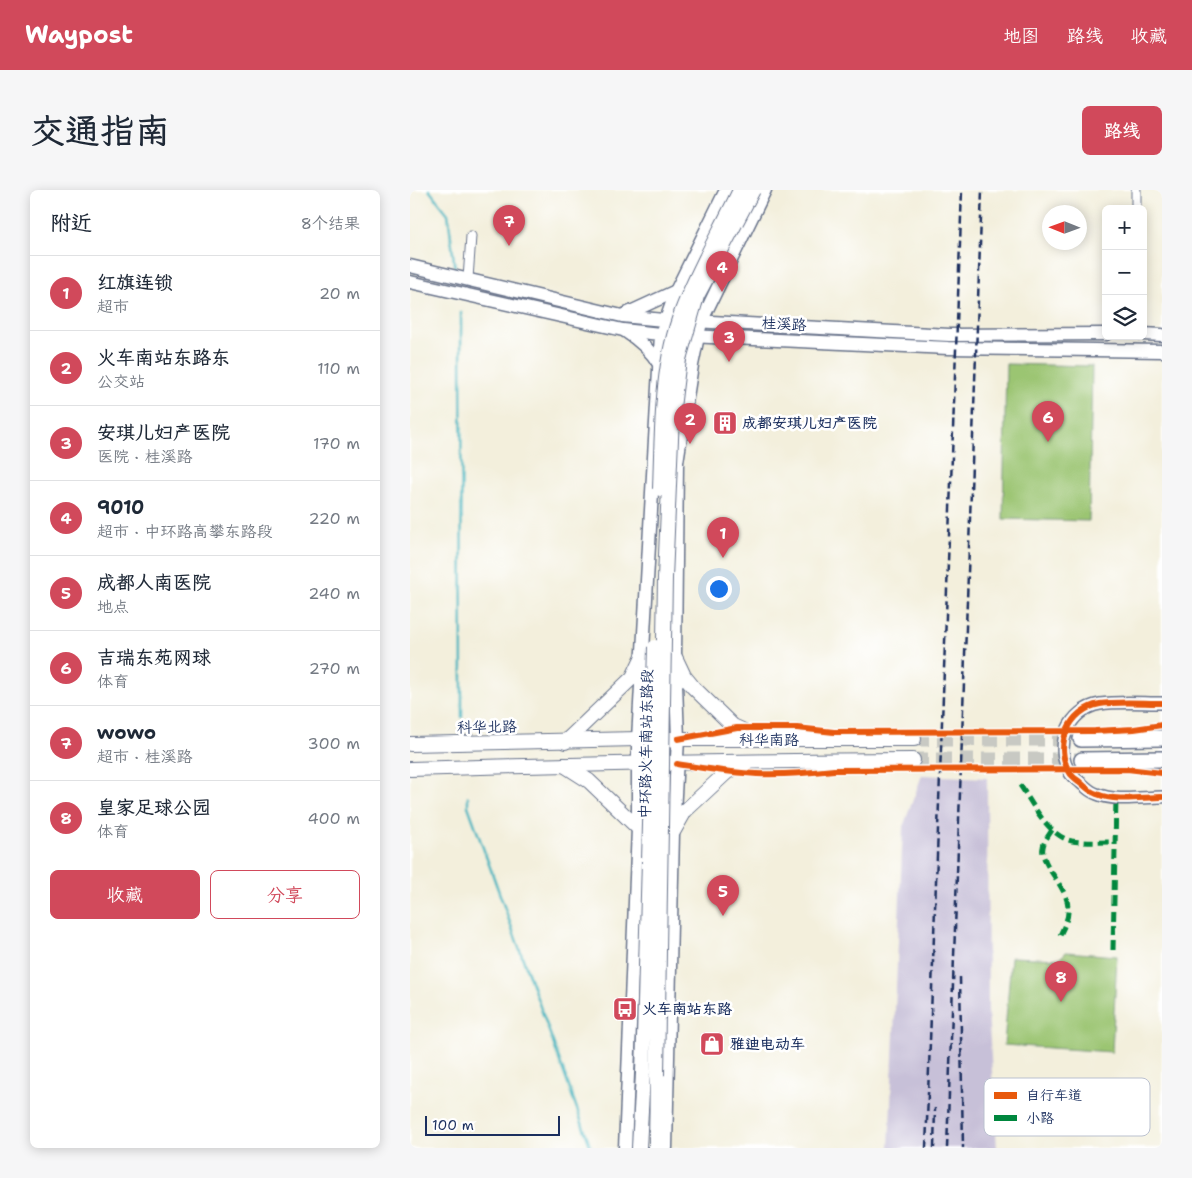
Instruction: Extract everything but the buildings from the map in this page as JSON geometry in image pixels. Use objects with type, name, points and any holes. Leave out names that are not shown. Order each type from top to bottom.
[{"type":"highway","points":[[1081,738],[1162,738]]},
{"type":"highway","points":[[1082,760],[1162,759]]},
{"type":"main road","points":[[625,1148],[638,828],[638,739],[661,334],[676,291],[726,190]]},
{"type":"main road","name":"中环路火车南站东路段","points":[[639,1148],[643,1073],[662,414],[670,350],[681,311],[740,190]]},
{"type":"main road","name":"中环路火车南站东路段","points":[[656,1148],[665,578],[672,416],[682,342],[697,296],[753,190]]},
{"type":"main road","points":[[666,1148],[673,832],[678,739],[675,657],[677,462],[697,336],[701,322],[765,190]]},
{"type":"main road","name":"桂溪路","points":[[410,266],[622,316],[949,336],[1102,334]]},
{"type":"main road","name":"桂溪路","points":[[410,282],[623,330],[661,334],[948,348],[1162,350]]},
{"type":"main road","points":[[622,316],[676,291]]},
{"type":"main road","points":[[623,330],[641,341],[659,364]]},
{"type":"main road","points":[[1147,334],[1162,335]]},
{"type":"main road","points":[[564,742],[633,677],[643,656]]},
{"type":"main road","points":[[675,657],[684,676],[693,687],[733,726],[765,740]]},
{"type":"main road","name":"科华南路","points":[[564,742],[638,739],[914,739]]},
{"type":"main road","name":"科华北路","points":[[410,744],[564,742]]},
{"type":"main road","name":"科华南路","points":[[564,765],[913,760]]},
{"type":"main road","points":[[673,832],[685,811],[727,772],[753,761]]},
{"type":"main road","points":[[410,769],[564,765],[589,781],[638,828]]},
{"type":"street","points":[[1136,190],[1136,205]]},
{"type":"street","points":[[468,280],[471,236]]},
{"type":"street","points":[[1162,703],[1100,704],[1084,710],[1070,722],[1064,738],[1064,756],[1070,773],[1089,790],[1097,794],[1116,798],[1162,797]]},
{"type":"shaded area","points":[[922,775],[987,778],[988,1011],[992,1078],[984,1078],[984,1136],[996,1136],[997,1148],[889,1148],[903,827]]},
{"type":"green space","points":[[1006,364],[1092,366],[1089,521],[1003,519]]},
{"type":"green space","points":[[1066,952],[1117,956],[1112,1052],[1004,1045],[1011,957],[1059,959]]},
{"type":"waterway","points":[[429,190],[448,214],[455,269]]},
{"type":"waterway","points":[[461,312],[462,717]]},
{"type":"waterway","points":[[468,797],[468,806],[591,1148]]},
{"type":"tunnel","points":[[914,739],[1081,739]]},
{"type":"tunnel","points":[[913,760],[1082,760]]},
{"type":"railway","points":[[926,1148],[962,190]]},
{"type":"railway","points":[[947,1148],[982,190]]},
{"type":"railway","points":[[960,977],[963,1148]]},
{"type":"railway","points":[[934,1148],[935,1108]]},
{"type":"marked path","points":[[1020,785],[1048,826],[1063,838],[1077,842],[1115,842]]},
{"type":"marked path","points":[[1113,950],[1116,798]]},
{"type":"marked path","points":[[1052,830],[1045,840],[1043,854],[1068,903],[1067,918],[1059,938]]},
{"type":"cycle path","points":[[1162,703],[1115,703],[1089,707],[1072,721],[1067,730],[1063,752],[1065,762],[1071,774],[1095,793],[1112,798],[1162,797]]},
{"type":"cycle path","points":[[678,739],[737,728],[797,728],[834,732],[1095,731],[1162,725]]},
{"type":"cycle path","points":[[677,764],[766,774],[795,774],[834,770],[1127,769],[1162,773]]},
{"type":"place","name":"wowo","points":[[509,246]]},
{"type":"place","name":"9010","points":[[722,292]]},
{"type":"place","name":"安琪儿妇产医院","points":[[729,362]]},
{"type":"place","name":"成都安琪儿妇产医院","points":[[725,423]]},
{"type":"place","name":"吉瑞东苑网球","points":[[1048,442]]},
{"type":"place","name":"火车南站东路东","points":[[690,444]]},
{"type":"place","name":"红旗连锁","points":[[723,558]]},
{"type":"place","name":"成都人南医院","points":[[723,916]]},
{"type":"place","name":"皇家足球公园","points":[[1061,1002]]},
{"type":"place","name":"火车南站东路","points":[[625,1009]]},
{"type":"place","name":"雅迪电动车","points":[[712,1044]]}]
